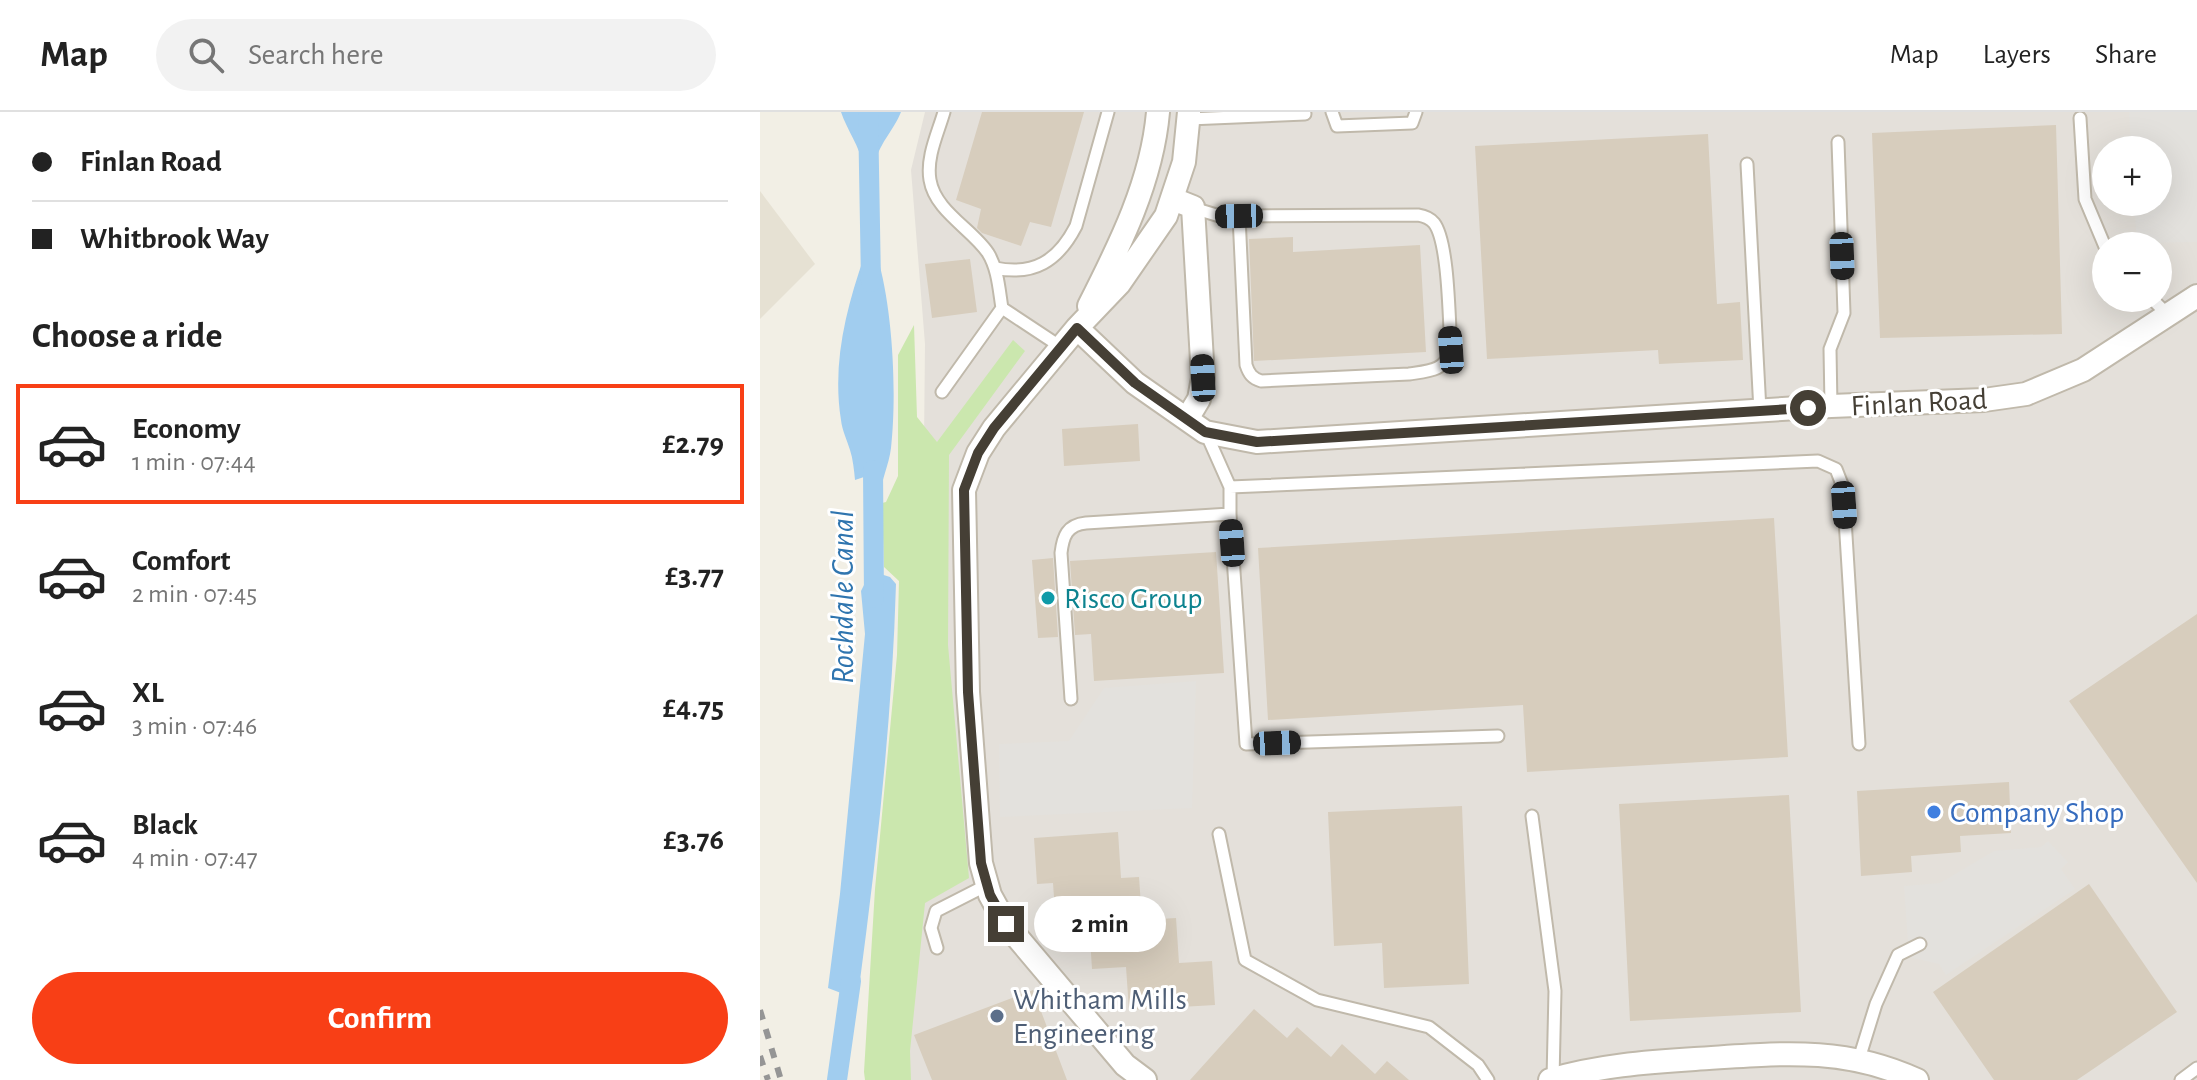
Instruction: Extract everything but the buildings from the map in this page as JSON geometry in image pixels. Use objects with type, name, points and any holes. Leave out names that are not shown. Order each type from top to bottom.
[{"type":"street","points":[[1077,328],[1107,270],[1139,195],[1151,157],[1158,112]]},
{"type":"street","points":[[1189,115],[1183,203],[1203,378],[1196,426]]},
{"type":"street","points":[[1133,1075],[1025,949],[1006,924],[987,885],[981,863],[968,692],[964,490],[978,453],[994,428],[1136,262],[1166,216],[1183,203]]},
{"type":"street","name":"Finlan Road","points":[[2172,303],[2197,296]]},
{"type":"street","name":"Finlan Road","points":[[1077,328],[1135,383],[1196,426],[1257,442],[1831,406],[1984,400],[2026,394],[2083,370],[2152,312]]},
{"type":"street","points":[[1552,1079],[1647,1062],[1798,1052],[1859,1059],[1887,1066],[1917,1080]]},
{"type":"lane","points":[[942,392],[1002,308],[995,268],[988,252],[941,202],[929,177],[930,157],[944,112]]},
{"type":"lane","points":[[995,268],[1031,270],[1057,254],[1070,238],[1108,112]]},
{"type":"lane","points":[[1332,112],[1337,126],[1412,123],[1416,112]]},
{"type":"lane","points":[[1189,115],[1305,114]]},
{"type":"lane","points":[[2080,118],[2085,199],[2099,232]]},
{"type":"lane","points":[[1831,406],[1830,349],[1844,313],[1838,142]]},
{"type":"lane","points":[[1747,164],[1760,411]]},
{"type":"lane","points":[[1183,203],[1223,217],[1239,216],[1418,215],[1434,221],[1444,257],[1451,350],[1447,362],[1432,371],[1409,374],[1254,379],[1246,365],[1239,216]]},
{"type":"lane","points":[[1002,308],[1061,347]]},
{"type":"lane","points":[[1196,426],[1230,487],[1246,744],[1498,736]]},
{"type":"lane","points":[[1230,487],[1818,461],[1836,469],[1843,487],[1859,744]]},
{"type":"lane","points":[[1071,699],[1061,553],[1062,539],[1069,529],[1075,524],[1230,514]]},
{"type":"lane","points":[[1532,816],[1555,991],[1552,1079]]},
{"type":"lane","points":[[1219,834],[1245,960],[1317,1000],[1429,1027],[1478,1065],[1488,1080]]},
{"type":"lane","points":[[937,948],[931,928],[936,911],[987,885]]},
{"type":"lane","points":[[1859,1059],[1876,1004],[1898,955],[1920,944]]},
{"type":"lane","points":[[2181,1080],[2197,1068]]},
{"type":"shaded area","points":[[925,112],[2197,112],[2197,1080],[888,1080],[920,840],[925,344],[911,170]]},
{"type":"shaded area","points":[[2129,112],[2197,112],[2197,242],[2172,242],[2172,232],[2136,232],[2135,216],[2172,216],[2172,136],[2130,136]]},
{"type":"shaded area","points":[[760,191],[815,264],[760,319]]},
{"type":"shaded area","points":[[1196,681],[1192,808],[1000,817],[999,744],[1069,741],[1104,688]]},
{"type":"shaded area","points":[[2048,841],[2068,862],[2061,869],[2075,889],[1946,975],[1939,964],[1909,957],[1904,886],[1940,883],[1994,851],[2041,847]]},
{"type":"green space","points":[[914,325],[917,417],[937,442],[1013,340],[1025,351],[949,455],[948,645],[969,878],[925,903],[910,1051],[911,1080],[865,1080],[875,889],[897,655],[899,581],[884,567],[882,503],[886,502],[898,476],[898,355]]},
{"type":"water","points":[[841,112],[901,112],[879,151],[875,165],[863,165]]},
{"type":"water","points":[[877,256],[890,325],[893,426],[880,497],[867,497],[867,481],[864,477],[855,480],[842,424],[838,378],[842,337],[857,277],[864,257]]},
{"type":"water","points":[[871,571],[890,577],[896,584],[891,686],[878,837],[859,988],[852,1006],[841,1006],[841,993],[828,988],[865,634],[861,591]]},
{"type":"waterway","name":"Rochdale Canal","points":[[868,112],[871,282]]},
{"type":"waterway","name":"Rochdale Canal","points":[[873,470],[874,598]]},
{"type":"waterway","name":"Rochdale Canal","points":[[837,1080],[851,981]]},
{"type":"railway","points":[[760,1010],[781,1080]]},
{"type":"railway","points":[[760,1056],[768,1080]]},
{"type":"place","name":"Risco Group","points":[[1048,598]]},
{"type":"place","name":"Company Shop","points":[[1934,812]]},
{"type":"place","name":"Whitham Mills Engineering","points":[[997,1016]]},
{"type":"route","points":[[1006,924],[990,895],[981,863],[968,692],[964,490],[978,453],[994,428],[1077,328],[1135,383],[1205,432],[1257,442],[1808,408]]}]
